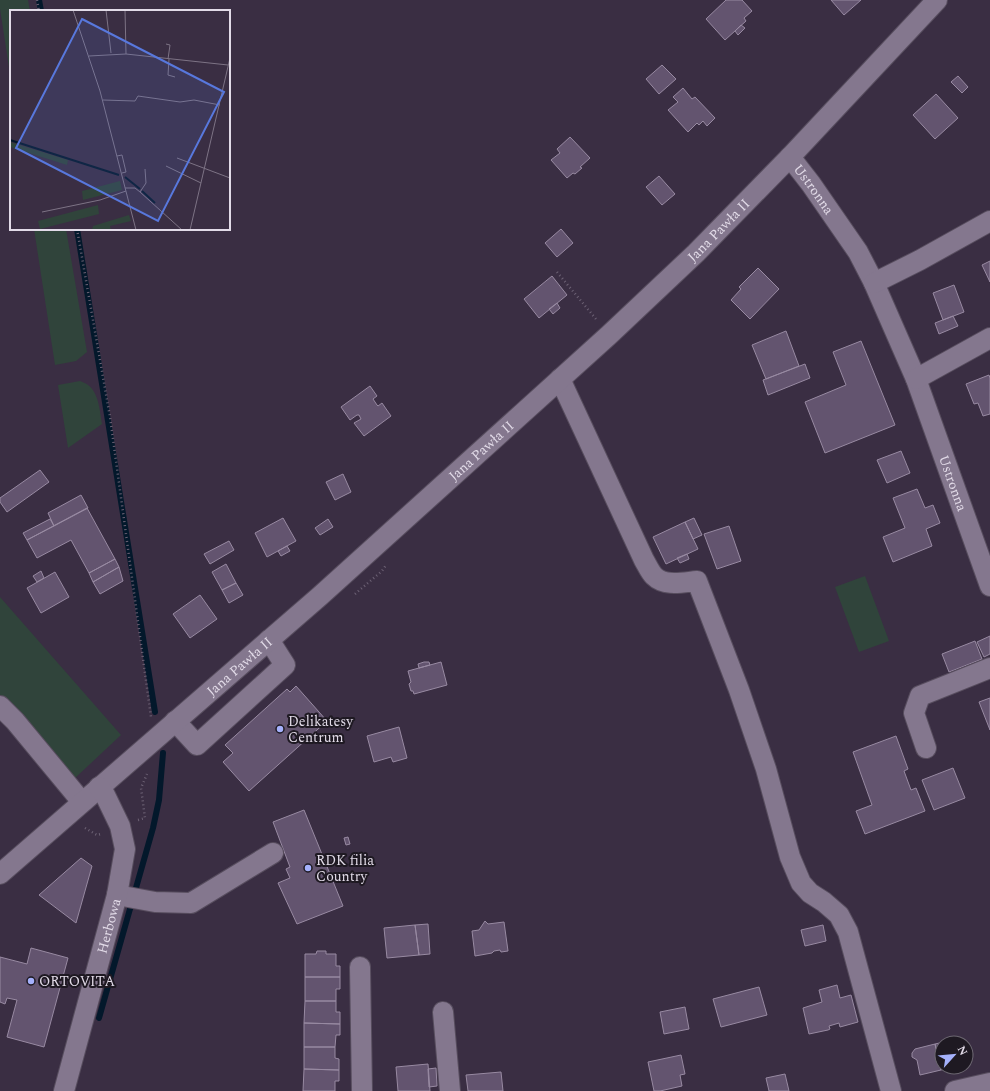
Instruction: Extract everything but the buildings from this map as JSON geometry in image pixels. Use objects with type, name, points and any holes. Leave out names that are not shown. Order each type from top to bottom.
[{"type":"street","name":"Jana Pawła II","points":[[0,874],[269,640],[609,336],[696,253],[790,157],[937,0]]},
{"type":"street","name":"Ustronna","points":[[790,157],[811,184],[853,246],[874,283],[916,379],[990,586]]},
{"type":"street","points":[[874,283],[920,260],[990,221]]},
{"type":"street","points":[[916,379],[990,338]]},
{"type":"street","points":[[560,379],[644,560],[654,576],[664,582],[675,583],[697,581],[739,690],[766,770],[790,857],[801,883],[810,893],[824,902],[839,915],[848,932],[891,1091]]},
{"type":"street","points":[[175,721],[197,745],[286,665],[269,640]]},
{"type":"street","points":[[926,748],[914,713],[920,696],[990,668]]},
{"type":"street","points":[[0,706],[15,721],[82,802]]},
{"type":"street","name":"Herbowa","points":[[64,1091],[117,895],[125,849],[120,826],[105,795],[99,787]]},
{"type":"street","points":[[117,895],[155,902],[191,903],[274,853]]},
{"type":"street","points":[[360,967],[362,1091]]},
{"type":"street","points":[[443,1012],[450,1091]]},
{"type":"street","points":[[955,1091],[990,1083]]},
{"type":"path","points":[[37,0],[39,10]]},
{"type":"path","points":[[77,230],[110,417],[151,719]]},
{"type":"path","points":[[557,272],[609,336]]},
{"type":"green space","points":[[0,0],[28,0],[30,10],[10,10],[10,74],[0,9]]},
{"type":"green space","points":[[34,230],[66,230],[87,352],[76,361],[55,365]]},
{"type":"green space","points":[[80,381],[92,388],[95,393],[102,424],[68,448],[58,385]]},
{"type":"green space","points":[[865,576],[889,641],[859,652],[835,587]]},
{"type":"green space","points":[[0,597],[121,735],[74,779],[0,695]]},
{"type":"waterway","points":[[39,0],[41,10]]},
{"type":"waterway","points":[[77,230],[155,712]]},
{"type":"waterway","points":[[99,1018],[153,828],[159,800],[163,753]]},
{"type":"place","name":"Delikatesy Centrum","points":[[280,729]]},
{"type":"place","name":"RDK filia Country","points":[[308,868]]},
{"type":"place","name":"ORTOVITA","points":[[31,981]]}]
